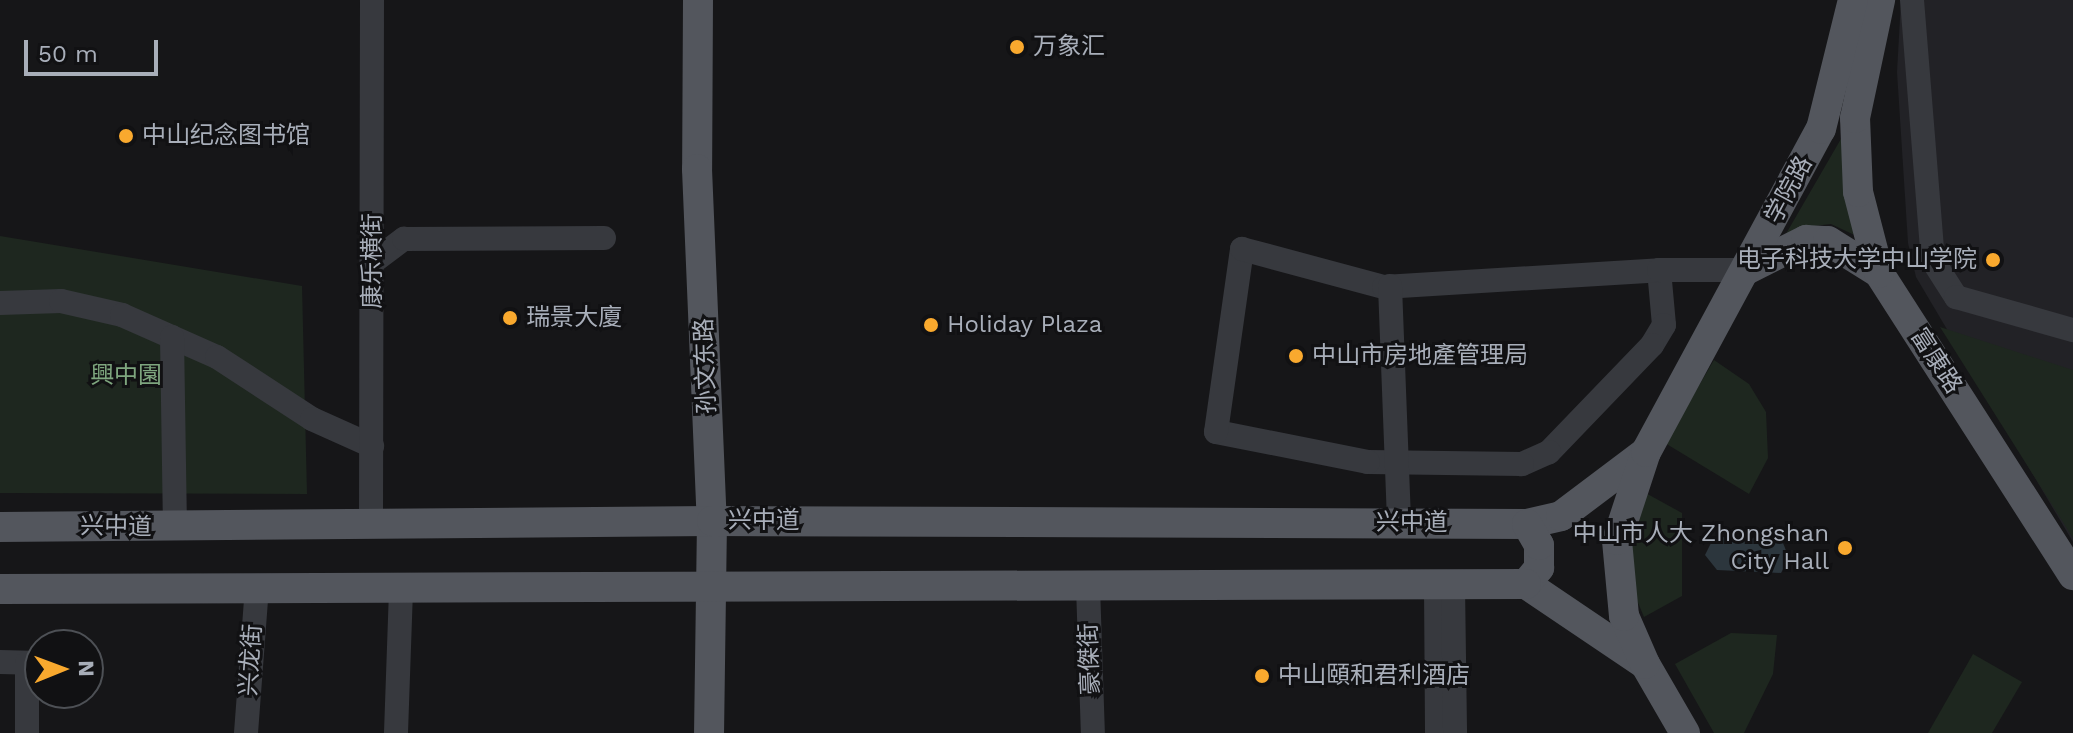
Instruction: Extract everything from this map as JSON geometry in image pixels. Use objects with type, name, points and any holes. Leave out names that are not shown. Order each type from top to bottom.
[{"type":"main road","name":"孙文东路","points":[[682,0],[703,521]]},
{"type":"main road","name":"孙文东路","points":[[698,0],[702,590],[709,733]]},
{"type":"main road","name":"学院路","points":[[1645,664],[1624,616],[1617,551],[1625,508],[1646,452],[1821,129],[1853,0]]},
{"type":"main road","points":[[1879,273],[1858,192],[1855,118],[1880,0]]},
{"type":"main road","name":"富康路","points":[[1747,270],[1806,240],[1828,241],[1879,273],[2073,575]]},
{"type":"main road","name":"兴中道","points":[[0,527],[175,528],[371,522],[703,521],[1527,524],[1561,516],[1646,452]]},
{"type":"main road","points":[[1526,584],[1539,568],[1539,545],[1527,524]]},
{"type":"main road","points":[[0,589],[257,586],[702,590],[1526,584],[1645,664],[1685,733]]},
{"type":"main road","name":"孙文东路","points":[[690,733],[702,590]]},
{"type":"street","name":"康乐横街","points":[[371,522],[372,0]]},
{"type":"street","points":[[1835,69],[1839,0]]},
{"type":"street","points":[[1912,0],[1933,261],[1956,297],[2073,330]]},
{"type":"street","points":[[373,262],[404,239],[604,238]]},
{"type":"street","points":[[1659,270],[1664,325],[1652,345],[1549,452],[1522,464],[1368,462],[1216,432],[1242,249],[1390,286],[1659,270],[1747,270]]},
{"type":"street","points":[[1390,286],[1399,523]]},
{"type":"street","points":[[0,303],[61,301],[122,315],[217,357],[312,419],[372,446]]},
{"type":"street","points":[[172,337],[175,528]]},
{"type":"street","name":"兴龙街","points":[[246,733],[257,586]]},
{"type":"street","name":"豪傑街","points":[[1088,586],[1093,733]]},
{"type":"street","points":[[1437,733],[1444,586]]},
{"type":"street","points":[[1444,586],[1455,733]]},
{"type":"street","points":[[396,733],[401,587]]},
{"type":"street","points":[[0,662],[24,663]]},
{"type":"street","points":[[27,733],[29,709]]},
{"type":"shaded area","name":"电子科技大学中山学院","points":[[1901,0],[2073,0],[2073,542],[1916,277],[1908,243],[1897,72]]},
{"type":"shaded area","points":[[1714,537],[1781,538],[1789,558],[1781,573],[1717,570],[1705,555]]},
{"type":"green space","points":[[1849,125],[1863,239],[1831,224],[1805,227],[1783,239]]},
{"type":"green space","name":"興中園","points":[[0,236],[302,286],[307,494],[0,493]]},
{"type":"green space","points":[[1940,327],[2073,370],[2073,538]]},
{"type":"green space","points":[[1714,360],[1749,384],[1766,412],[1768,458],[1749,494],[1665,443]]},
{"type":"green space","points":[[1642,491],[1682,513],[1682,596],[1644,617],[1634,593],[1628,543]]},
{"type":"green space","points":[[1731,633],[1777,635],[1773,674],[1744,733],[1714,733],[1675,664]]},
{"type":"green space","points":[[1973,654],[2022,682],[1992,733],[1928,733]]},
{"type":"place","name":"万象汇","points":[[1017,47]]},
{"type":"place","name":"中山纪念图书馆","points":[[126,136]]},
{"type":"place","name":"电子科技大学中山学院","points":[[1993,260]]},
{"type":"place","name":"瑞景大廈","points":[[510,318]]},
{"type":"place","name":"Holiday Plaza","points":[[931,325]]},
{"type":"place","name":"中山市房地產管理局","points":[[1296,356]]},
{"type":"place","name":"中山市人大 Zhongshan City Hall","points":[[1845,548]]},
{"type":"place","name":"中山頤和君利酒店","points":[[1262,676]]}]
